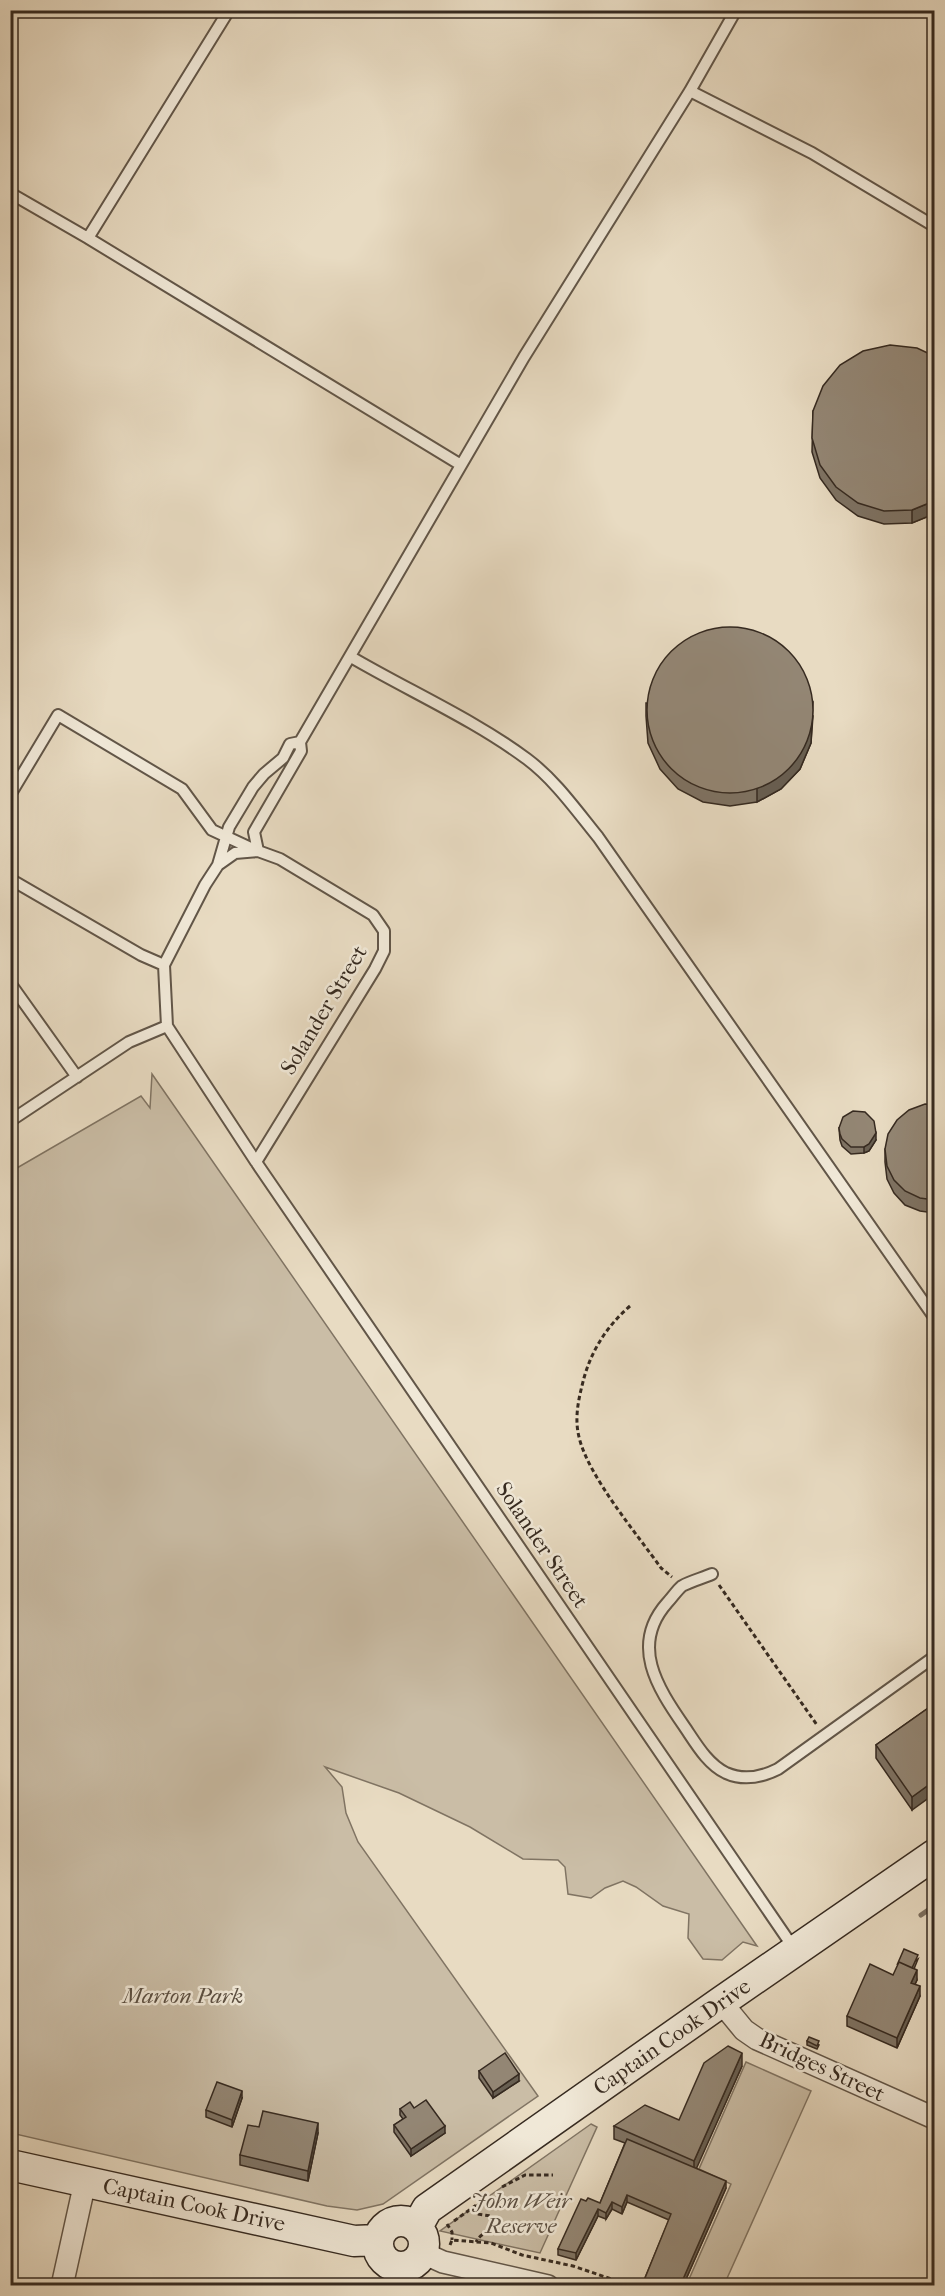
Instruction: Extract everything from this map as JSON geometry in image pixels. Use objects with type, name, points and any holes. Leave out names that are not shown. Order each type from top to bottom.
[{"type":"main road","name":"Captain Cook Drive","points":[[10,2165],[354,2241],[378,2240],[381,2232],[394,2222],[410,2222],[431,2235],[721,2002],[934,1855]]},
{"type":"street","name":"Bridges Street","points":[[721,2002],[744,2030],[757,2039],[934,2118]]},
{"type":"street","points":[[62,2286],[85,2182]]},
{"type":"street","points":[[431,2235],[548,2286]]},
{"type":"lane","points":[[88,238],[229,10]]},
{"type":"lane","points":[[218,865],[235,853],[258,851],[254,832],[301,751],[300,742],[524,357],[690,90],[736,10]]},
{"type":"lane","points":[[690,90],[812,153],[934,226]]},
{"type":"lane","points":[[10,193],[461,465]]},
{"type":"lane","points":[[351,657],[497,739],[527,759],[550,780],[598,837],[934,1317]]},
{"type":"lane","name":"Solander Street","points":[[10,795],[58,715],[182,789],[212,830],[280,859],[373,915],[384,931],[384,951],[375,969],[256,1162]]},
{"type":"lane","points":[[10,1121],[129,1042],[167,1026],[164,965],[205,885],[218,865],[229,827],[264,774],[283,758],[290,744],[300,742]]},
{"type":"lane","points":[[10,879],[131,949],[164,965]]},
{"type":"lane","points":[[10,983],[77,1077]]},
{"type":"lane","name":"Solander Street","points":[[167,1026],[256,1162],[796,1951]]},
{"type":"lane","points":[[712,1574],[682,1586],[657,1615],[649,1637],[648,1657],[655,1679],[675,1713],[712,1762],[725,1773],[744,1778],[764,1776],[778,1769],[934,1658]]},
{"type":"path","points":[[630,1306],[614,1321],[602,1338],[587,1369],[580,1395],[577,1418],[578,1436],[586,1458],[612,1499],[661,1568],[682,1586]]},
{"type":"path","points":[[712,1574],[819,1728],[831,1732]]},
{"type":"path","points":[[500,2189],[525,2175],[553,2175]]},
{"type":"path","points":[[431,2235],[471,2211],[485,2199]]},
{"type":"path","points":[[471,2211],[491,2216],[494,2223],[491,2230],[478,2236],[476,2242]]},
{"type":"path","points":[[431,2235],[452,2232],[452,2240]]},
{"type":"path","points":[[431,2235],[452,2240],[491,2243],[534,2259],[573,2266],[633,2286]]},
{"type":"green space","name":"Marton Park","points":[[152,1074],[757,1946],[743,1942],[722,1960],[703,1959],[688,1938],[689,1914],[663,1906],[636,1887],[623,1881],[605,1888],[591,1898],[568,1894],[565,1867],[558,1860],[523,1859],[470,1827],[399,1793],[325,1767],[342,1787],[346,1813],[358,1842],[538,2096],[383,2204],[357,2210],[327,2206],[11,2133],[10,1172],[141,1096],[150,1108]]},
{"type":"green space","points":[[746,2062],[811,2091],[724,2285],[686,2286],[731,2184],[699,2169]]},
{"type":"green space","name":"John Weir Reserve","points":[[591,2124],[597,2127],[540,2253],[440,2231]]},
{"type":"building","points":[[890,345],[917,348],[934,356],[934,501],[912,510],[884,511],[858,503],[836,487],[820,465],[812,438],[813,411],[823,386],[840,365],[863,351]]},
{"type":"building","points":[[730,627],[762,633],[789,651],[807,678],[813,710],[807,742],[789,769],[762,787],[730,793],[698,787],[671,769],[653,742],[647,710],[653,678],[671,651],[698,633]]},
{"type":"building","points":[[925,1104],[934,1105],[934,1200],[920,1198],[905,1191],[894,1180],[887,1166],[885,1149],[888,1134],[897,1120],[909,1110]]},
{"type":"building","points":[[853,1111],[865,1112],[874,1121],[876,1133],[869,1144],[864,1147],[851,1147],[840,1134],[839,1128],[843,1117]]},
{"type":"building","points":[[934,1704],[934,1781],[912,1797],[876,1745]]},
{"type":"building","points":[[904,1949],[918,1955],[912,1968],[899,1962],[897,1965]]},
{"type":"building","points":[[899,1962],[917,1970],[911,1983],[920,1986],[897,2038],[847,2016],[870,1964],[893,1975]]},
{"type":"building","points":[[809,2037],[819,2041],[817,2046],[807,2041]]},
{"type":"building","points":[[728,2046],[742,2053],[694,2161],[614,2126],[645,2105],[679,2120],[704,2063]]},
{"type":"building","points":[[505,2053],[519,2074],[493,2092],[479,2071]]},
{"type":"building","points":[[217,2082],[242,2091],[232,2120],[206,2110]]},
{"type":"building","points":[[426,2100],[445,2126],[411,2149],[394,2125],[406,2117],[400,2109],[410,2102],[414,2108]]},
{"type":"building","points":[[263,2111],[318,2123],[308,2171],[240,2155],[248,2125],[259,2127]]},
{"type":"building","points":[[627,2139],[726,2181],[680,2286],[661,2286],[645,2278],[671,2214],[627,2195],[622,2207],[612,2202],[606,2213],[598,2209],[576,2253],[558,2249],[581,2199],[586,2201],[588,2198],[600,2203]]},
{"type":"waterway","points":[[921,1915],[934,1906]]}]
